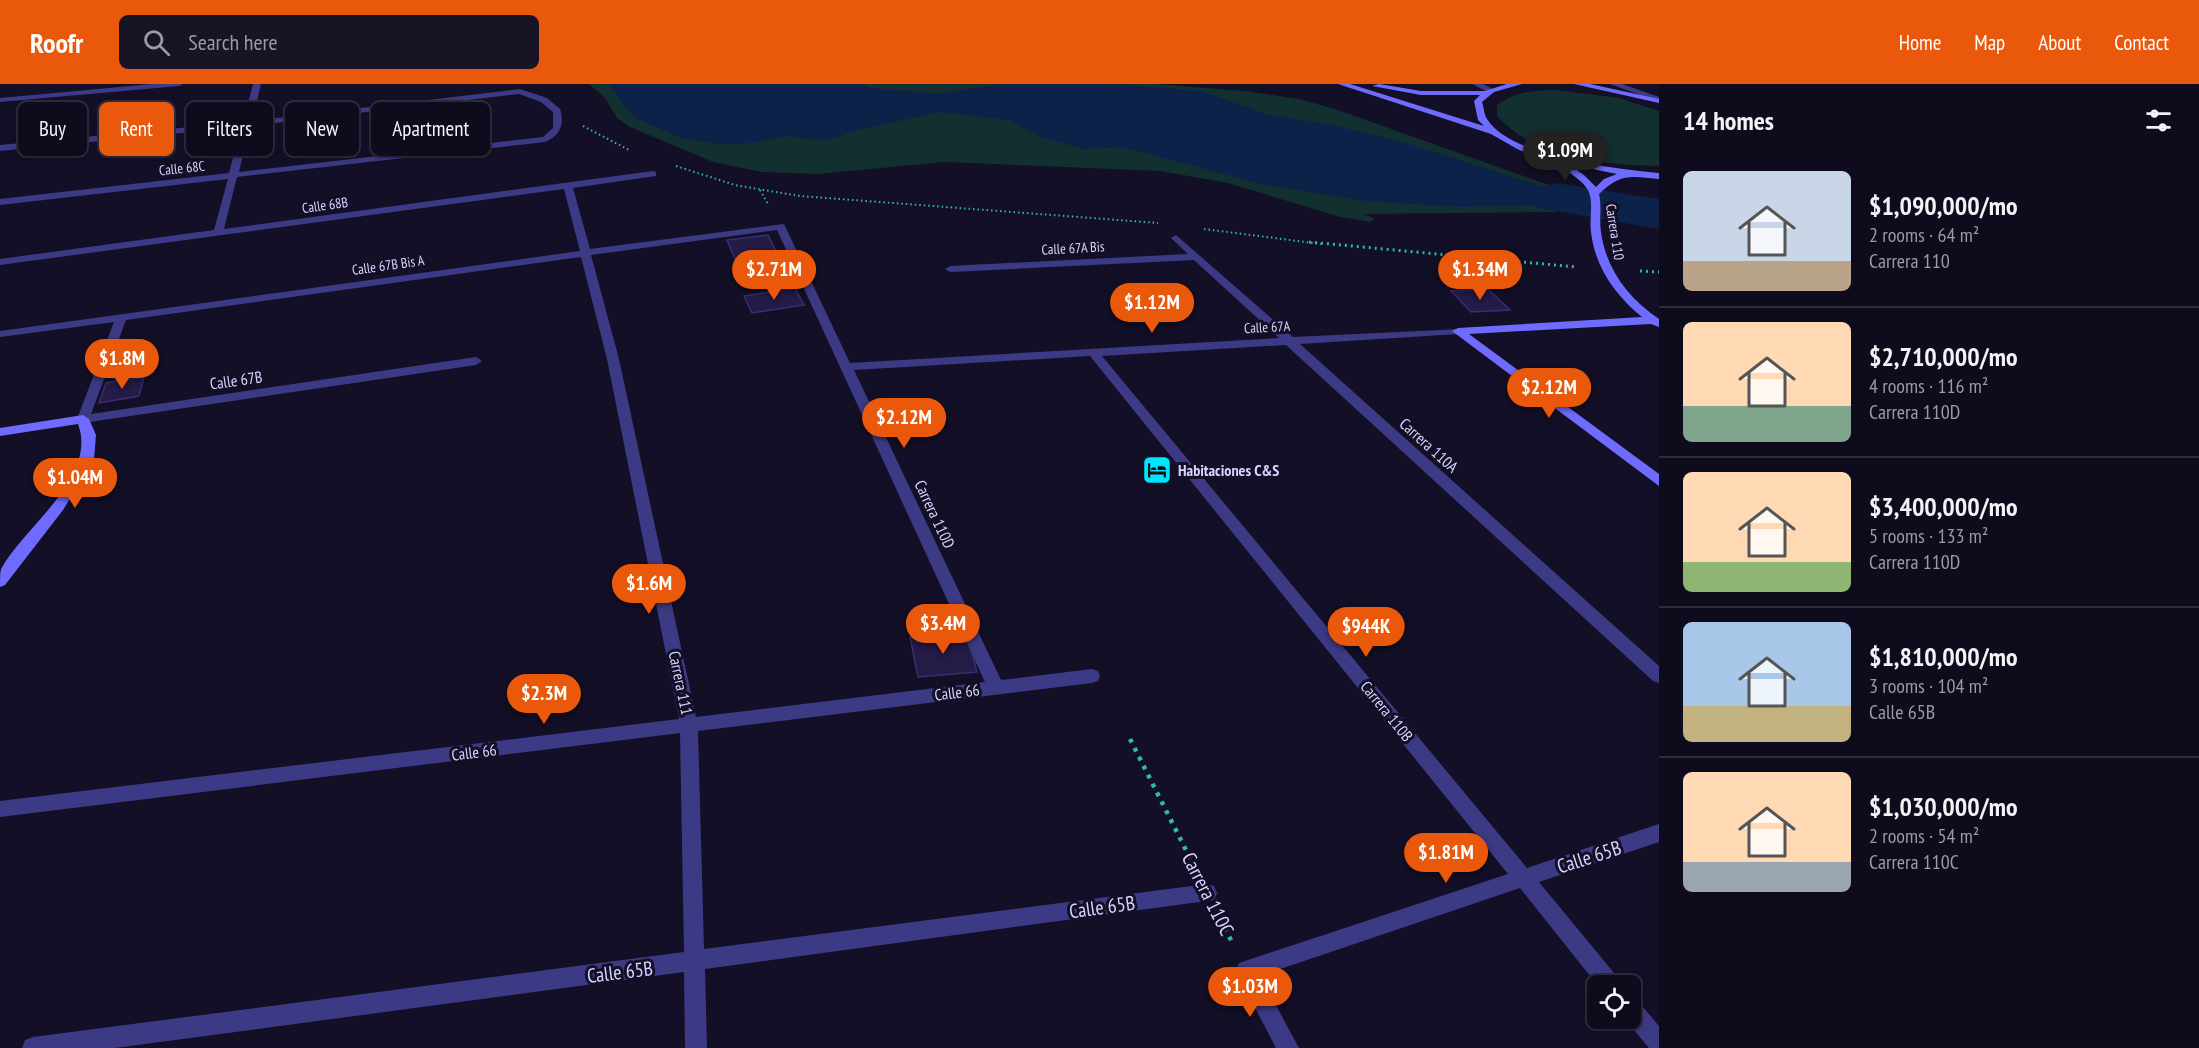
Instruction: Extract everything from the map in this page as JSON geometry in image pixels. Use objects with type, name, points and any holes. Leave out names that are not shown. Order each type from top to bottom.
[{"type":"street","points":[[0,100],[179,84]]},
{"type":"street","points":[[252,102],[257,84]]},
{"type":"street","points":[[1342,84],[1497,133],[1550,158],[1625,174],[1659,176]]},
{"type":"street","points":[[1367,84],[1421,93],[1488,92],[1518,84]]},
{"type":"street","points":[[1476,84],[1488,92]]},
{"type":"street","points":[[1578,84],[1659,101]]},
{"type":"street","points":[[1614,84],[1659,101]]},
{"type":"street","name":"Calle 68C","points":[[0,202],[545,139],[555,133],[559,126],[557,111],[544,100],[520,91],[273,121]]},
{"type":"street","points":[[1488,92],[1478,101],[1477,111],[1483,122],[1497,133]]},
{"type":"street","points":[[0,148],[186,130]]},
{"type":"street","points":[[218,233],[238,156]]},
{"type":"street","name":"Carrera 110","points":[[1550,158],[1576,174],[1594,194],[1600,256],[1614,284],[1625,298],[1655,322]]},
{"type":"street","name":"Calle 68B","points":[[0,262],[653,174]]},
{"type":"street","name":"Carrera 110","points":[[1594,194],[1607,181],[1625,174]]},
{"type":"street","name":"Carrera 111","points":[[568,185],[613,359],[689,725],[696,1048]]},
{"type":"street","name":"Calle 67B Bis A","points":[[0,334],[780,226]]},
{"type":"street","name":"Carrera 110D","points":[[780,226],[996,687]]},
{"type":"street","name":"Carrera 110A","points":[[1176,238],[1659,676]]},
{"type":"street","name":"Calle 67A Bis","points":[[950,268],[1197,257]]},
{"type":"street","points":[[0,581],[58,507],[87,460],[89,435],[83,419],[121,318]]},
{"type":"street","name":"Calle 67A","points":[[848,367],[1458,331],[1655,322]]},
{"type":"street","points":[[1458,331],[1659,481]]},
{"type":"street","name":"Carrera 110B","points":[[1093,352],[1603,975]]},
{"type":"street","name":"Calle 67B","points":[[0,432],[476,361]]},
{"type":"street","name":"Calle 66","points":[[0,809],[1092,676]]},
{"type":"street","name":"Calle 65B","points":[[1246,970],[1659,834]]},
{"type":"street","name":"Calle 65B","points":[[33,1048],[1207,893]]},
{"type":"street","points":[[1246,970],[1288,1048]]},
{"type":"street","points":[[1641,1022],[1659,1043]]},
{"type":"path","points":[[578,123],[617,146],[637,153]]},
{"type":"path","points":[[667,164],[735,185],[800,195],[1160,224]]},
{"type":"path","points":[[1194,228],[1356,248],[1529,264]]},
{"type":"path","name":"Carrera 110C","points":[[1130,739],[1246,970]]},
{"type":"green space","points":[[589,84],[1156,84],[1244,91],[1299,99],[1338,110],[1557,188],[1557,212],[1363,214],[1374,218],[1371,222],[1340,217],[1228,183],[1160,171],[944,162],[818,174],[762,172],[713,162],[630,127],[617,118],[605,98]]},
{"type":"green space","points":[[1555,90],[1619,98],[1659,111],[1659,166],[1616,164],[1572,157],[1531,142],[1497,116],[1497,105],[1504,100],[1525,93]]},
{"type":"water","points":[[608,84],[861,84],[871,88],[940,94],[999,84],[1112,84],[1202,91],[1265,114],[1332,125],[1406,143],[1544,187],[1542,205],[1460,207],[1367,201],[1265,185],[1122,147],[1084,149],[1040,137],[1009,120],[939,112],[855,131],[826,141],[786,136],[753,143],[722,144],[684,139],[635,118]]},
{"type":"building","points":[[768,235],[783,265],[740,271],[727,240]]},
{"type":"building","points":[[795,288],[804,305],[752,313],[744,296]]},
{"type":"building","points":[[1488,289],[1510,310],[1471,312],[1451,291]]},
{"type":"building","points":[[144,377],[139,396],[99,403],[106,383]]},
{"type":"building","points":[[967,633],[977,672],[918,677],[910,637]]},
{"type":"waterway","points":[[1556,198],[1659,214]]},
{"type":"place","name":"Habitaciones C&S","points":[[1157,470]]}]
